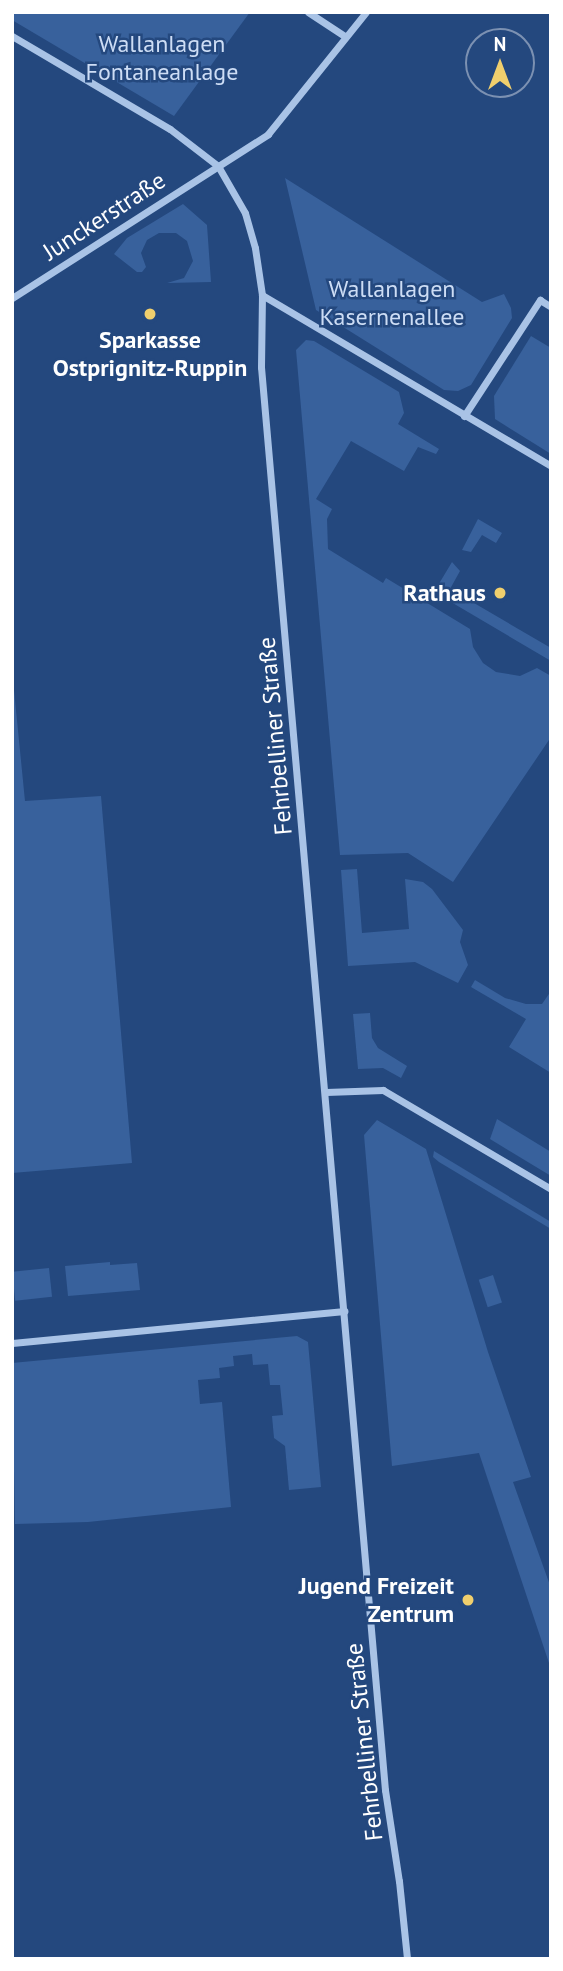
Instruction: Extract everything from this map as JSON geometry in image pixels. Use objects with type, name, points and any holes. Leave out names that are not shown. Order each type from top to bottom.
[{"type":"street","points":[[308,12],[346,37]]},
{"type":"street","name":"Junckerstraße","points":[[12,298],[268,134],[366,12]]},
{"type":"street","points":[[12,36],[170,129],[218,166]]},
{"type":"street","name":"Fehrbelliner Straße","points":[[218,166],[245,212],[255,248],[262,295],[261,367],[385,1790],[407,1959]]},
{"type":"street","points":[[262,295],[551,466]]},
{"type":"street","points":[[464,416],[540,300],[551,307]]},
{"type":"street","points":[[326,1092],[383,1090],[551,1189]]},
{"type":"street","points":[[12,1343],[344,1311]]},
{"type":"green space","name":"Wallanlagen Fontaneanlage","points":[[12,12],[250,12],[174,116],[12,20]]},
{"type":"green space","name":"Wallanlagen Kasernenallee","points":[[285,178],[482,302],[504,294],[511,308],[512,318],[471,385],[458,391],[444,390],[316,310]]},
{"type":"green space","points":[[183,204],[207,225],[211,282],[167,283],[184,278],[193,261],[187,241],[176,233],[159,233],[147,240],[141,253],[146,267],[142,272],[137,272],[114,254],[127,238]]},
{"type":"green space","name":"Wallanlagen Kasernenallee","points":[[531,336],[551,348],[551,454],[495,419],[494,396]]},
{"type":"green space","points":[[306,340],[314,341],[399,392],[404,413],[398,424],[439,449],[436,454],[418,447],[404,471],[351,441],[316,499],[332,509],[327,519],[328,549],[383,583],[386,578],[470,629],[473,647],[483,663],[496,672],[520,676],[537,668],[551,676],[551,737],[453,882],[408,853],[340,855],[296,350]]},
{"type":"green space","points":[[478,519],[502,533],[496,543],[482,535],[471,552],[462,550]]},
{"type":"green space","points":[[452,562],[460,571],[450,589],[551,648],[551,661],[434,592]]},
{"type":"green space","points":[[12,670],[25,801],[101,796],[132,1163],[12,1173]]},
{"type":"green space","points":[[357,869],[362,933],[409,929],[405,879],[423,882],[432,889],[463,930],[460,942],[468,965],[458,983],[415,962],[348,966],[341,870]]},
{"type":"green space","points":[[475,980],[505,998],[526,1004],[542,1004],[551,991],[551,1073],[509,1047],[526,1019],[471,987]]},
{"type":"green space","points":[[370,1013],[372,1038],[378,1048],[407,1066],[401,1078],[383,1068],[358,1069],[353,1014]]},
{"type":"green space","points":[[497,1119],[551,1152],[551,1176],[490,1139]]},
{"type":"green space","points":[[377,1120],[426,1149],[488,1352],[531,1477],[513,1482],[551,1588],[551,1669],[479,1453],[392,1466],[364,1135]]},
{"type":"green space","points":[[434,1151],[551,1222],[551,1229],[439,1162],[433,1157]]},
{"type":"green space","points":[[110,1262],[110,1265],[137,1263],[140,1290],[68,1296],[65,1266]]},
{"type":"green space","points":[[49,1268],[52,1297],[15,1301],[12,1272]]},
{"type":"green space","points":[[493,1275],[502,1303],[488,1307],[479,1280]]},
{"type":"green space","points":[[297,1336],[308,1342],[321,1487],[289,1490],[285,1446],[274,1438],[272,1416],[283,1415],[280,1385],[270,1385],[268,1364],[253,1365],[252,1354],[233,1356],[234,1366],[219,1368],[220,1378],[198,1380],[200,1404],[222,1402],[231,1507],[88,1522],[15,1524],[12,1363]]},
{"type":"place","name":"Sparkasse Ostprignitz-Ruppin","points":[[150,314]]},
{"type":"place","name":"Rathaus","points":[[500,593]]},
{"type":"place","name":"Jugend Freizeit Zentrum","points":[[468,1600]]}]
